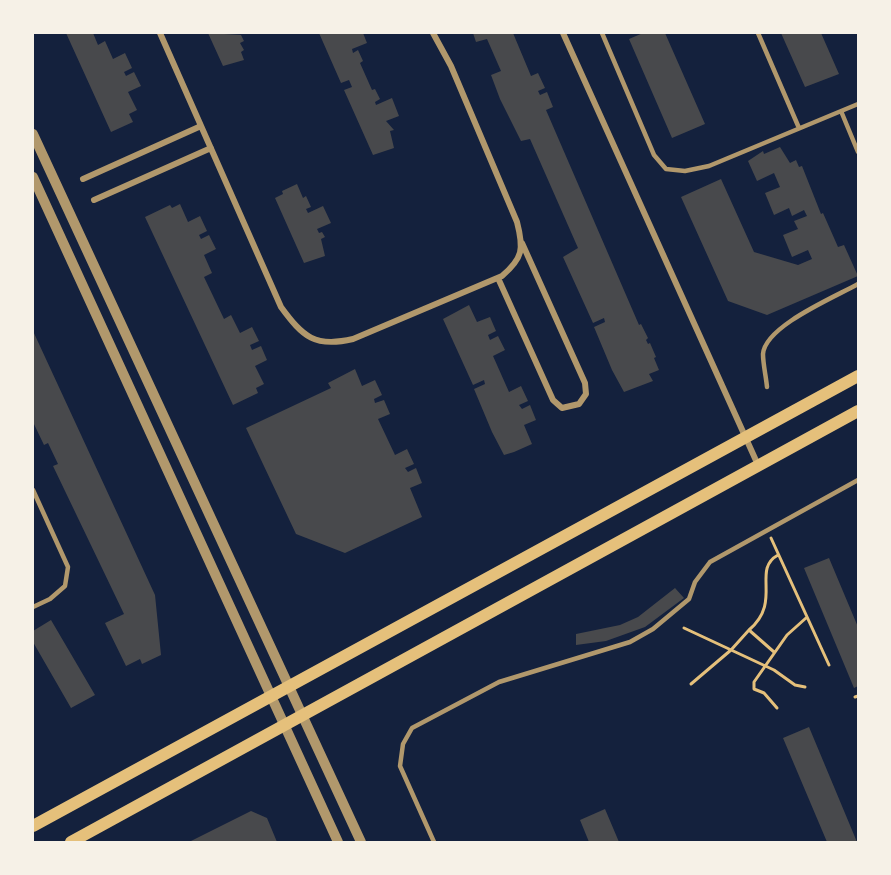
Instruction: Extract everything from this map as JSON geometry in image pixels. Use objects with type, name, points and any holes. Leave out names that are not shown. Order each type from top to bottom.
[{"type":"main road","points":[[33,826],[858,376]]},
{"type":"main road","points":[[71,842],[858,411]]},
{"type":"street","points":[[160,33],[281,307],[296,327],[313,340],[333,344],[353,339],[498,278],[517,263],[522,243]]},
{"type":"street","points":[[434,33],[451,66],[504,190],[522,243],[585,383],[586,394],[579,404],[562,408],[553,400],[498,278]]},
{"type":"street","points":[[563,33],[758,465]]},
{"type":"street","points":[[83,179],[201,126]]},
{"type":"street","points":[[33,134],[361,842]]},
{"type":"street","points":[[94,200],[211,148]]},
{"type":"street","points":[[33,177],[338,842]]},
{"type":"lane","points":[[602,33],[654,155],[666,169],[685,171],[709,166],[858,104]]},
{"type":"lane","points":[[758,33],[799,128]]},
{"type":"lane","points":[[841,111],[858,152]]},
{"type":"lane","points":[[767,387],[763,353],[770,338],[784,325],[858,284]]},
{"type":"lane","points":[[434,842],[400,766],[403,744],[412,728],[499,682],[630,642],[653,629],[689,599],[695,582],[710,562],[858,480]]},
{"type":"lane","points":[[33,490],[68,567],[65,586],[50,599],[33,607]]},
{"type":"path","points":[[768,530],[829,665]]},
{"type":"path","points":[[691,684],[731,650],[765,612],[768,591],[765,567],[768,561],[778,554]]},
{"type":"path","points":[[777,708],[764,693],[754,689],[754,682],[767,667],[787,634],[806,618]]},
{"type":"path","points":[[684,628],[767,667],[795,685],[805,687]]},
{"type":"path","points":[[749,630],[775,652]]},
{"type":"building","points":[[66,33],[93,33],[98,45],[105,41],[113,59],[125,53],[132,68],[124,72],[126,76],[134,72],[141,86],[128,92],[137,110],[129,114],[133,122],[111,132]]},
{"type":"building","points":[[208,33],[241,35],[244,41],[240,43],[244,50],[241,52],[244,60],[223,66]]},
{"type":"building","points":[[319,33],[363,33],[367,43],[352,49],[353,53],[358,50],[363,61],[360,63],[372,90],[375,89],[380,99],[375,102],[376,105],[392,98],[399,116],[386,121],[394,130],[390,131],[394,148],[373,155],[344,90],[352,87],[349,80],[341,83]]},
{"type":"building","points":[[473,33],[513,33],[531,76],[538,73],[545,88],[538,91],[540,95],[547,92],[553,107],[546,110],[639,325],[641,324],[648,338],[646,340],[648,344],[650,343],[656,357],[654,358],[659,370],[649,374],[653,381],[624,392],[612,370],[594,327],[605,322],[604,318],[593,323],[563,257],[578,248],[530,139],[521,141],[500,99],[491,75],[501,71],[487,39],[476,42]]},
{"type":"building","points":[[643,33],[665,33],[705,124],[672,138],[629,39]]},
{"type":"building","points":[[781,33],[821,33],[839,74],[805,87]]},
{"type":"building","points":[[780,147],[790,163],[796,160],[799,167],[802,166],[821,214],[823,213],[838,247],[844,245],[858,276],[767,315],[728,301],[681,197],[721,179],[754,252],[798,265],[812,259],[808,250],[792,257],[783,235],[798,229],[794,221],[807,216],[804,210],[792,216],[789,208],[774,215],[765,193],[780,187],[774,173],[757,181],[748,161],[763,151],[764,154]]},
{"type":"building","points":[[297,184],[303,198],[306,196],[311,207],[306,209],[308,213],[323,206],[331,223],[317,229],[325,237],[321,239],[325,256],[304,263],[275,198],[283,194],[282,191]]},
{"type":"building","points":[[180,204],[188,222],[200,216],[207,231],[199,235],[201,239],[209,235],[216,249],[204,255],[212,273],[204,277],[224,319],[231,315],[240,333],[252,327],[259,341],[250,345],[252,350],[261,346],[267,360],[255,366],[264,384],[256,388],[258,393],[233,405],[145,217],[170,205],[172,208]]},
{"type":"building","points":[[469,305],[477,322],[490,317],[496,331],[488,335],[490,340],[498,336],[505,350],[493,356],[509,392],[521,386],[528,401],[519,405],[522,409],[530,405],[536,420],[524,425],[532,444],[504,455],[474,389],[485,384],[484,380],[473,385],[443,319]]},
{"type":"building","points":[[33,331],[155,595],[161,655],[142,664],[140,659],[126,666],[105,623],[124,614],[53,466],[58,464],[48,443],[44,445],[33,422]]},
{"type":"building","points":[[355,369],[362,386],[375,380],[382,395],[374,399],[375,403],[384,400],[390,414],[378,419],[395,455],[407,449],[414,464],[405,468],[408,472],[416,468],[422,483],[410,488],[422,517],[345,553],[296,534],[246,428],[331,388],[328,383]]},
{"type":"building","points":[[829,558],[858,627],[858,686],[854,688],[804,568]]},
{"type":"building","points":[[675,588],[684,598],[645,627],[606,641],[576,645],[576,634],[620,625],[638,617]]},
{"type":"building","points":[[51,620],[95,695],[71,708],[33,642],[33,631]]},
{"type":"building","points":[[809,727],[857,842],[827,842],[783,738]]},
{"type":"building","points":[[605,809],[619,842],[589,842],[580,820]]},
{"type":"building","points":[[251,811],[267,818],[277,842],[189,842]]}]
